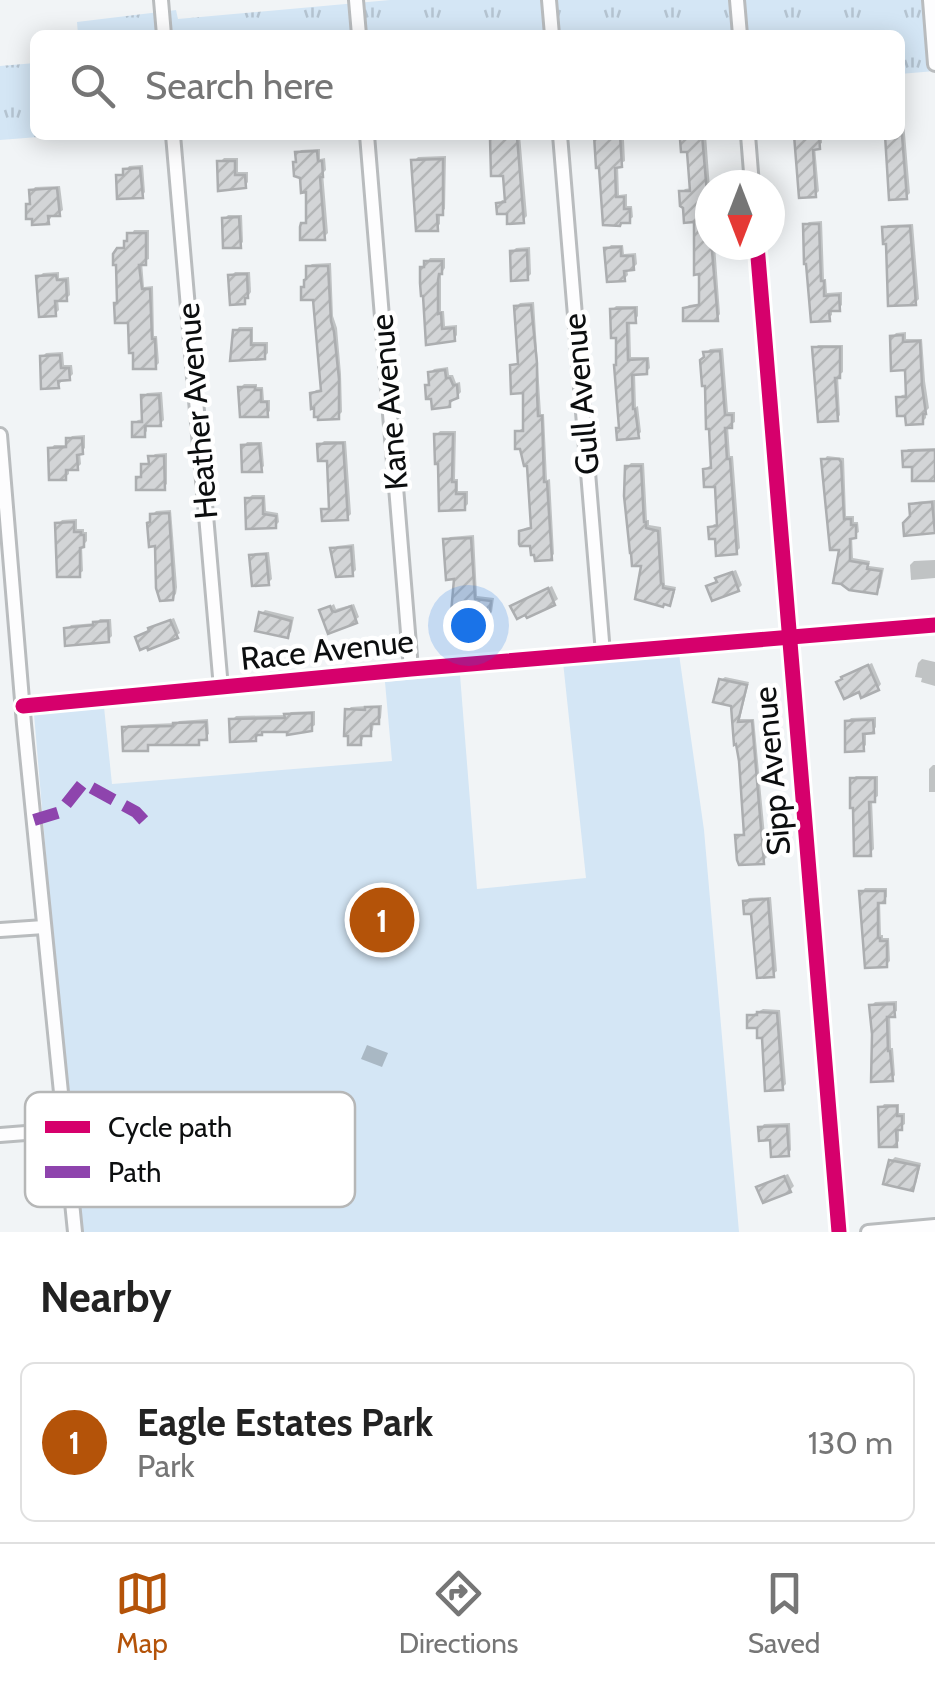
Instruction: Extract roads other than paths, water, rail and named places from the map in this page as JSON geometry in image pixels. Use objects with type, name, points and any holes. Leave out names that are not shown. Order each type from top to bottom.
[{"type":"street","points":[[161,0],[164,30]]},
{"type":"street","points":[[356,0],[359,30]]},
{"type":"street","points":[[548,0],[551,30]]},
{"type":"street","points":[[737,0],[740,30]]},
{"type":"street","points":[[930,0],[935,64]]},
{"type":"street","name":"Heather Avenue","points":[[173,140],[222,688]]},
{"type":"street","name":"Kane Avenue","points":[[367,140],[411,669]]},
{"type":"street","name":"Gull Avenue","points":[[560,140],[603,653]]},
{"type":"street","points":[[748,140],[751,170]]},
{"type":"street","name":"Sipp Avenue","points":[[758,260],[838,1232]]},
{"type":"street","points":[[0,435],[4,512],[60,1092]]},
{"type":"street","name":"Race Avenue","points":[[23,706],[935,624]]},
{"type":"street","points":[[0,930],[44,927]]},
{"type":"street","points":[[0,1135],[25,1133]]},
{"type":"street","points":[[72,1207],[75,1232]]},
{"type":"street","points":[[868,1232],[935,1226]]},
{"type":"place","name":"Eagle Estates Park","points":[[382,920]]}]
